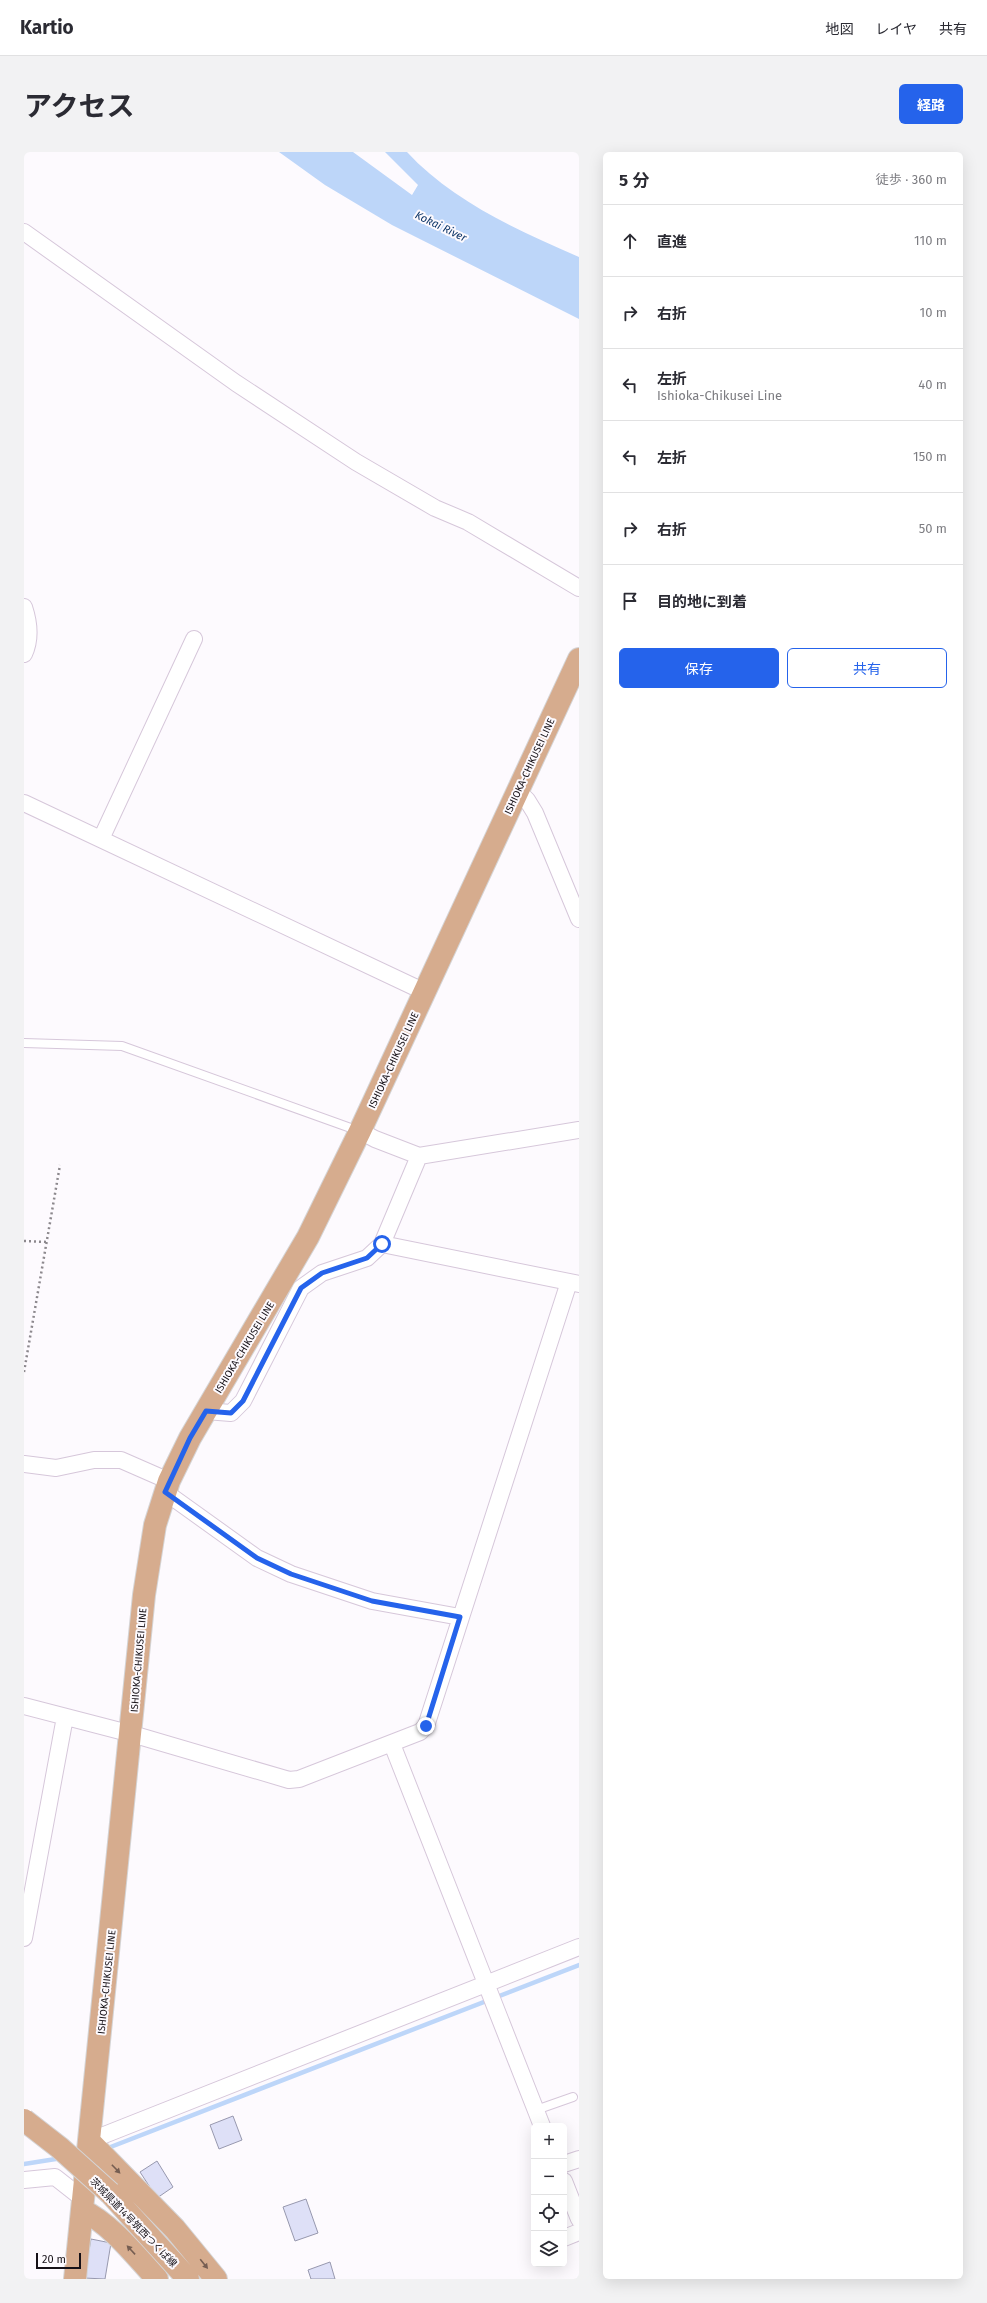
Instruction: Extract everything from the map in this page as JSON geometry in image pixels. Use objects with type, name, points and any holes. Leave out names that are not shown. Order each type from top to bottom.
[{"type":"main road","name":"ISHIOKA-CHIKUSEI LINE","points":[[75,2279],[132,1734],[146,1581],[155,1525],[167,1487],[206,1411],[308,1237],[360,1131],[579,659]]},
{"type":"main road","name":"茨城県道14号筑西つくば線","points":[[24,2120],[60,2148],[110,2193],[188,2279]]},
{"type":"main road","points":[[89,2141],[175,2229],[216,2279]]},
{"type":"main road","points":[[82,2204],[129,2247],[157,2279]]},
{"type":"street","points":[[24,232],[236,383],[356,462],[435,508],[468,522],[579,588]]},
{"type":"street","points":[[24,607],[28,620],[28,646],[24,654]]},
{"type":"street","points":[[101,839],[194,639]]},
{"type":"street","points":[[518,791],[527,800],[535,813],[579,920]]},
{"type":"street","points":[[24,803],[425,992]]},
{"type":"street","points":[[360,1131],[375,1139],[419,1156],[579,1130]]},
{"type":"street","points":[[206,1411],[231,1413],[243,1401],[301,1288],[322,1273],[367,1258],[382,1244],[419,1156]]},
{"type":"street","points":[[24,1706],[132,1734],[289,1780],[299,1779],[392,1744],[420,1732],[426,1726],[460,1617],[574,1283],[382,1244]]},
{"type":"street","points":[[24,1464],[56,1468],[94,1460],[121,1460],[167,1487],[257,1558],[291,1574],[372,1601],[460,1617]]},
{"type":"street","points":[[24,1938],[65,1717]]},
{"type":"street","points":[[392,1744],[541,2123]]},
{"type":"street","points":[[89,2141],[491,1994],[579,1947]]},
{"type":"street","points":[[567,2163],[579,2159]]},
{"type":"street","points":[[24,2180],[55,2177],[82,2204]]},
{"type":"street","points":[[567,2189],[579,2219]]},
{"type":"street","points":[[567,2237],[579,2232]]},
{"type":"lane","points":[[24,1043],[122,1046],[360,1131]]},
{"type":"lane","points":[[536,2110],[573,2096]]},
{"type":"path","points":[[24,1372],[60,1166]]},
{"type":"path","points":[[24,1241],[46,1242]]},
{"type":"water","name":"Kokai River","points":[[279,152],[353,152],[412,195],[418,185],[385,152],[407,152],[425,170],[465,200],[533,237],[579,257],[579,319],[392,225],[325,185]]},
{"type":"building","points":[[233,2116],[242,2140],[219,2149],[210,2125]]},
{"type":"building","points":[[157,2161],[173,2187],[157,2198],[140,2172]]},
{"type":"building","points":[[306,2199],[318,2233],[295,2241],[283,2207]]},
{"type":"building","points":[[91,2239],[111,2243],[105,2279],[84,2278]]},
{"type":"building","points":[[330,2262],[335,2279],[311,2279],[308,2270]]},
{"type":"waterway","points":[[108,2148],[579,1965]]},
{"type":"waterway","points":[[24,2164],[62,2158]]},
{"type":"route","points":[[382,1244],[367,1258],[322,1273],[301,1288],[243,1401],[231,1413],[206,1411],[190,1438],[165,1492],[257,1558],[291,1574],[372,1601],[460,1617],[426,1726]]}]
